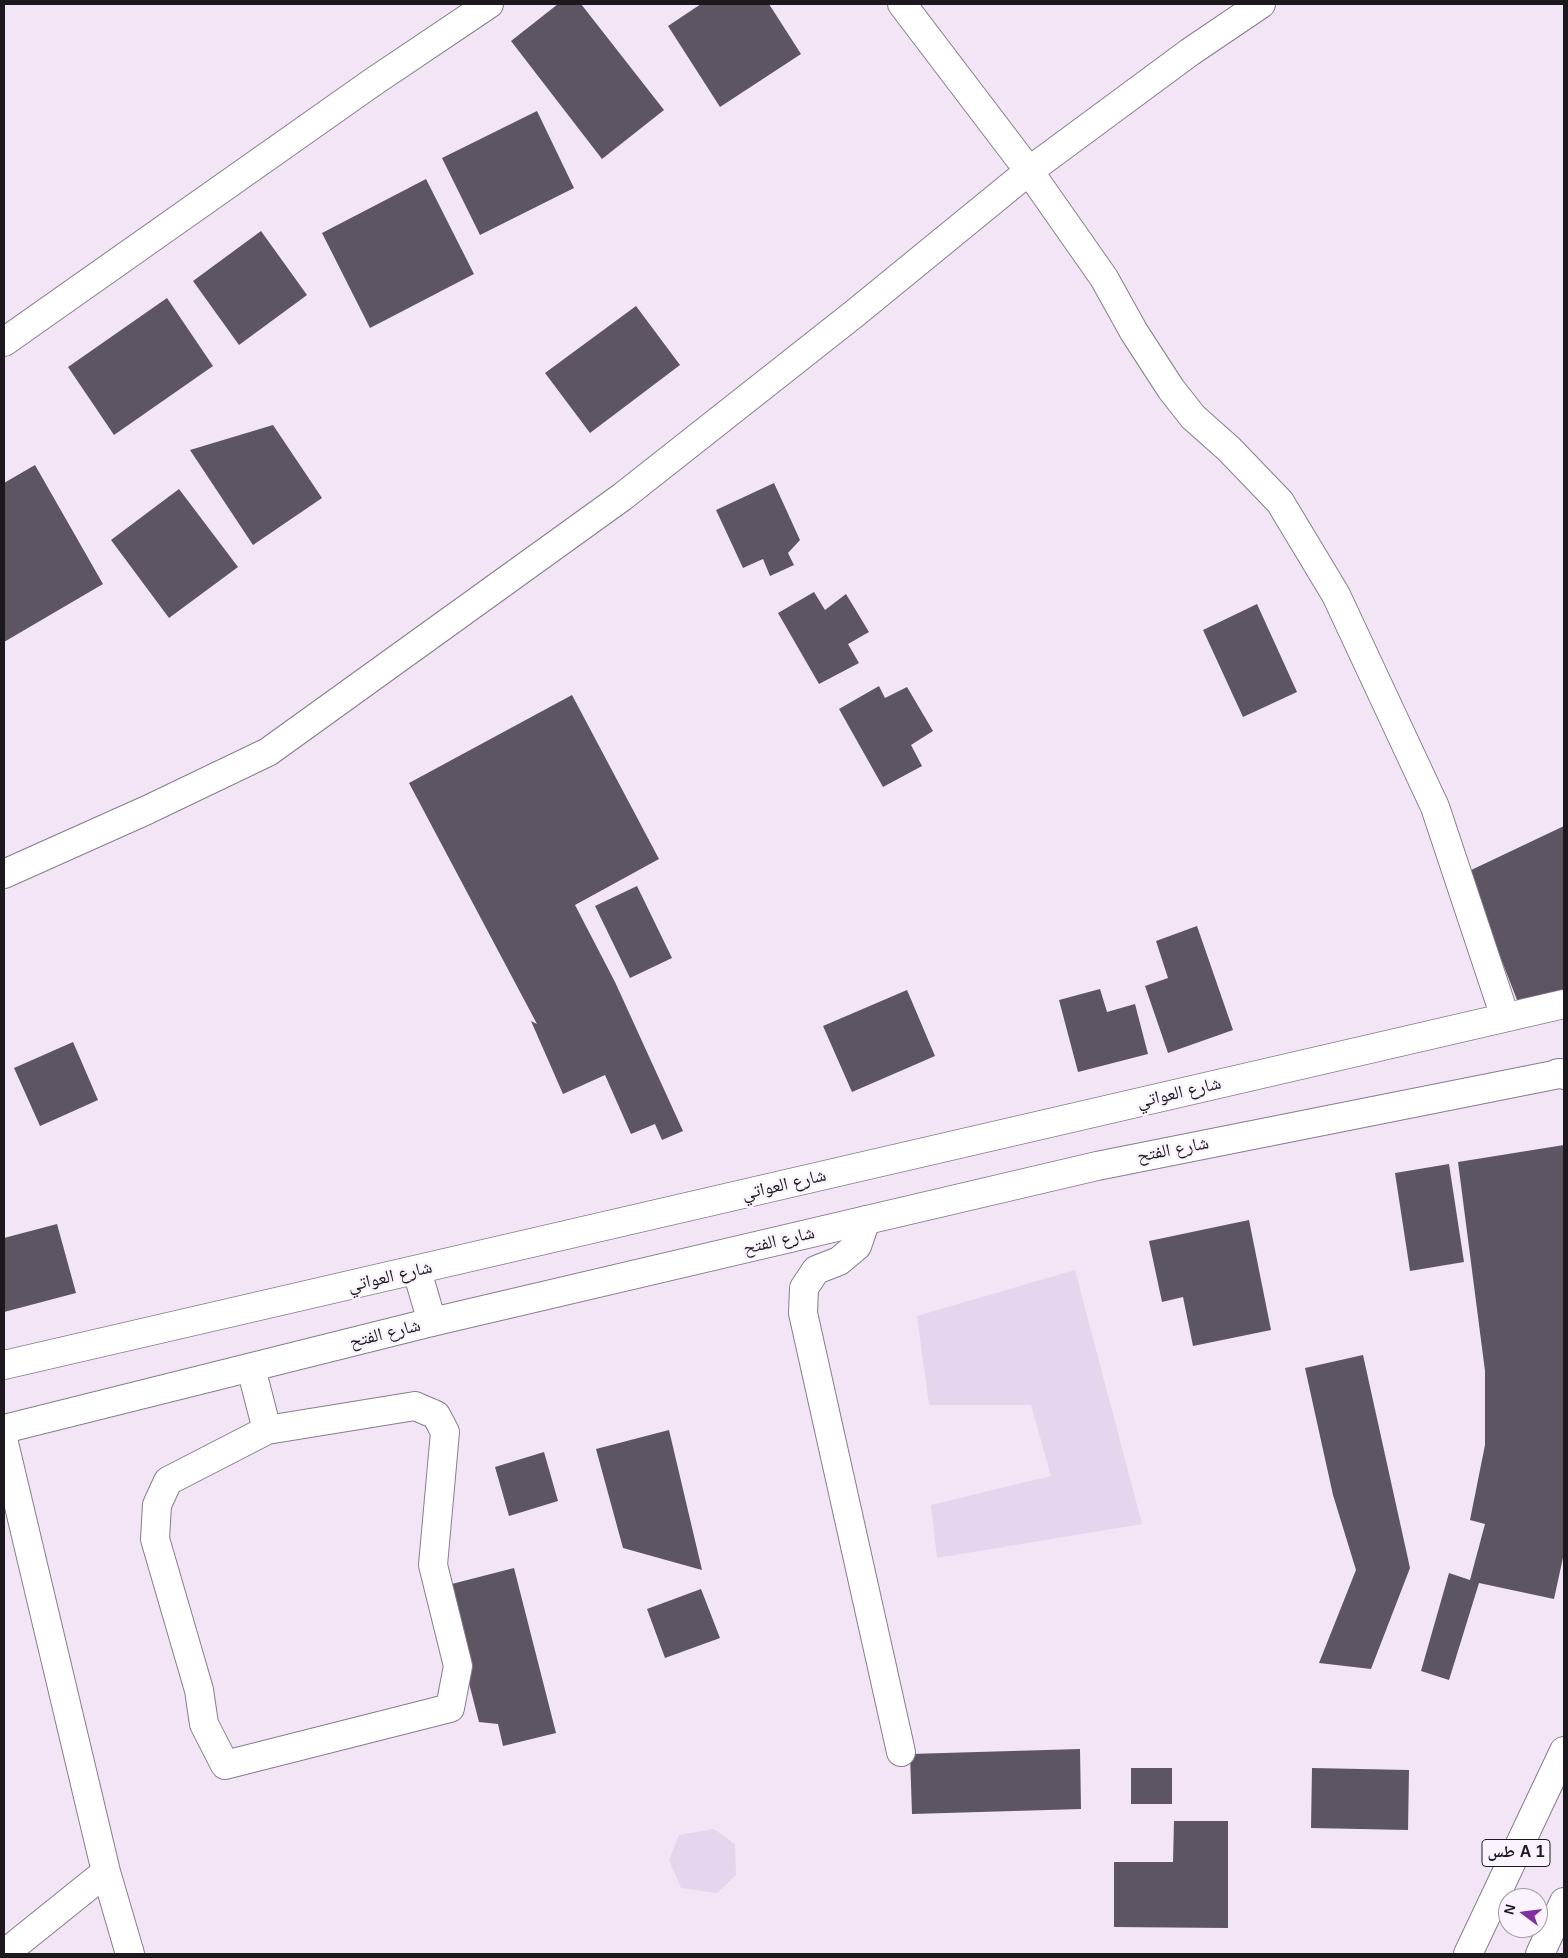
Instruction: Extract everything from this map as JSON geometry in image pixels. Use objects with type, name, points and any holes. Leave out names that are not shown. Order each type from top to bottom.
[{"type":"main road","points":[[4,342],[373,82],[489,4]]},
{"type":"main road","points":[[902,4],[1029,171],[1104,278],[1134,332],[1171,388],[1193,417],[1229,448],[1280,502],[1336,595],[1435,807],[1505,1017]]},
{"type":"main road","points":[[4,874],[147,810],[268,752],[622,497],[854,314],[1029,171],[1190,52],[1261,4]]},
{"type":"main road","name":"شارع العواتي","points":[[4,1365],[417,1271],[1564,1004]]},
{"type":"main road","name":"شارع الفتح","points":[[4,1429],[432,1322],[1097,1166],[1562,1074]]},
{"type":"main road","points":[[866,1220],[858,1246],[839,1261],[816,1270],[804,1288],[803,1313],[901,1752]]},
{"type":"main road","points":[[417,1271],[432,1322]]},
{"type":"main road","points":[[251,1368],[267,1430]]},
{"type":"main road","points":[[415,1406],[436,1415],[445,1432],[433,1565],[458,1666],[450,1708],[225,1765],[204,1724],[199,1690],[155,1539],[157,1505],[168,1482],[267,1430],[415,1406]]},
{"type":"main road","points":[[4,1443],[106,1872],[130,1954]]},
{"type":"main road","name":"طس A 1","points":[[1468,1954],[1564,1751]]},
{"type":"main road","points":[[4,1954],[106,1872]]},
{"type":"main road","points":[[1540,1954],[1564,1902]]},
{"type":"shaded area","points":[[1075,1270],[1142,1524],[937,1558],[931,1505],[1051,1476],[1031,1405],[929,1405],[917,1316]]},
{"type":"shaded area","points":[[714,1829],[735,1844],[736,1875],[717,1893],[681,1888],[669,1860],[679,1835]]},
{"type":"building","points":[[558,4],[581,4],[664,110],[602,159],[511,41]]},
{"type":"building","points":[[701,4],[769,4],[801,54],[720,107],[668,26]]},
{"type":"building","points":[[537,111],[574,188],[480,235],[442,158]]},
{"type":"building","points":[[426,179],[474,274],[370,328],[322,233]]},
{"type":"building","points":[[261,231],[307,295],[239,345],[193,281]]},
{"type":"building","points":[[167,298],[213,366],[114,435],[68,367]]},
{"type":"building","points":[[636,306],[680,365],[590,433],[545,373]]},
{"type":"building","points":[[273,425],[322,498],[253,545],[190,450]]},
{"type":"building","points":[[35,465],[103,584],[4,642],[4,483]]},
{"type":"building","points":[[774,483],[800,540],[788,553],[794,565],[770,576],[763,559],[743,568],[716,510]]},
{"type":"building","points":[[179,489],[238,567],[169,618],[111,540]]},
{"type":"building","points":[[814,592],[825,610],[846,594],[869,632],[848,644],[859,663],[819,684],[778,613]]},
{"type":"building","points":[[1257,604],[1297,692],[1243,717],[1203,630]]},
{"type":"building","points":[[879,686],[885,698],[907,687],[933,731],[911,745],[922,766],[883,787],[839,709]]},
{"type":"building","points":[[572,695],[659,859],[575,905],[615,982],[683,1131],[662,1140],[655,1124],[631,1134],[605,1075],[563,1094],[531,1021],[537,1024],[409,783]]},
{"type":"building","points":[[1564,826],[1564,990],[1521,1010],[1467,872]]},
{"type":"building","points":[[637,886],[672,958],[630,978],[595,906]]},
{"type":"building","points":[[1197,926],[1233,1030],[1168,1053],[1145,986],[1168,978],[1156,941]]},
{"type":"building","points":[[1100,989],[1107,1012],[1135,1004],[1148,1054],[1078,1072],[1059,1000]]},
{"type":"building","points":[[907,990],[935,1056],[852,1092],[823,1026]]},
{"type":"building","points":[[73,1042],[98,1100],[40,1126],[14,1068]]},
{"type":"building","points":[[1564,1145],[1564,1553],[1554,1599],[1479,1583],[1449,1680],[1421,1671],[1449,1573],[1470,1580],[1485,1524],[1470,1520],[1485,1445],[1485,1371],[1458,1162]]},
{"type":"building","points":[[1449,1164],[1464,1262],[1410,1271],[1395,1173]]},
{"type":"building","points":[[1249,1220],[1271,1330],[1193,1346],[1183,1297],[1162,1302],[1149,1241]]},
{"type":"building","points":[[57,1224],[76,1293],[4,1312],[4,1238]]},
{"type":"building","points":[[1363,1355],[1410,1568],[1371,1669],[1319,1663],[1356,1570],[1333,1495],[1305,1368]]},
{"type":"building","points":[[669,1430],[702,1570],[623,1548],[596,1449]]},
{"type":"building","points":[[544,1452],[558,1501],[509,1516],[495,1467]]},
{"type":"building","points":[[514,1568],[556,1733],[503,1746],[498,1724],[479,1722],[444,1586]]},
{"type":"building","points":[[701,1589],[720,1638],[665,1658],[647,1609]]},
{"type":"building","points":[[1080,1749],[1081,1809],[912,1814],[910,1754]]},
{"type":"building","points":[[1131,1768],[1172,1768],[1172,1804],[1131,1804]]},
{"type":"building","points":[[1312,1768],[1409,1770],[1408,1830],[1311,1828]]},
{"type":"building","points":[[1174,1821],[1228,1821],[1228,1928],[1114,1927],[1114,1862],[1173,1862]]}]
